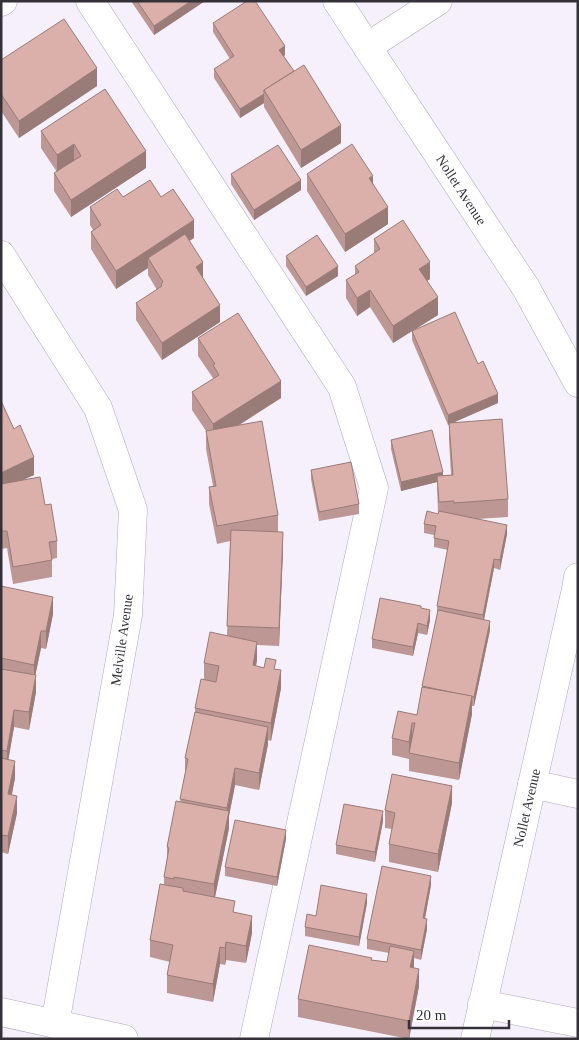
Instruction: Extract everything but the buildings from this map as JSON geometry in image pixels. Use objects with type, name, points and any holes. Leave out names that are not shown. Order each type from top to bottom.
[{"type":"street","points":[[90,1],[342,387],[374,488],[254,1039]]},
{"type":"street","name":"Nollet Avenue","points":[[337,1],[526,288],[578,383]]},
{"type":"street","points":[[367,47],[438,1]]},
{"type":"street","name":"Melville Avenue","points":[[1,255],[98,408],[133,510],[128,615],[55,1024]]},
{"type":"street","name":"Nollet Avenue","points":[[475,1039],[578,577]]},
{"type":"street","points":[[532,784],[578,794]]},
{"type":"street","points":[[482,1004],[578,1023]]},
{"type":"street","points":[[1,1012],[124,1039]]}]
